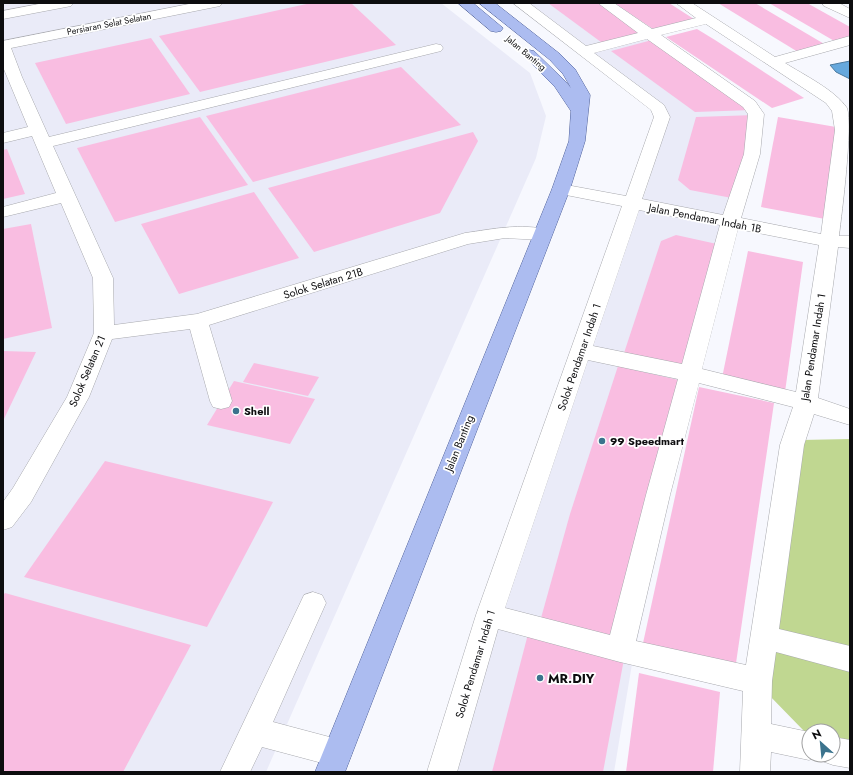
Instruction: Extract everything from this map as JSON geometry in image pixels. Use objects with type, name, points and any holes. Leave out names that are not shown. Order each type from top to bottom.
[{"type":"main road","name":"Jalan Banting","points":[[465,3],[538,62],[556,80],[579,112]]},
{"type":"main road","name":"Jalan Banting","points":[[333,762],[561,189],[577,141],[582,95],[570,72],[555,57],[486,3]]},
{"type":"street","points":[[3,15],[34,6],[66,3]]},
{"type":"street","name":"Persiaran Selat Selatan","points":[[3,34],[162,3]]},
{"type":"street","name":"Persiaran Selat Selatan","points":[[3,46],[215,3]]},
{"type":"street","name":"Solok Pendamar Indah 1","points":[[442,772],[489,615],[662,117],[658,108],[520,3]]},
{"type":"street","points":[[605,3],[735,94],[748,104],[756,114],[752,154],[730,223],[620,650]]},
{"type":"street","name":"Jalan Pendamar Indah 1","points":[[683,3],[822,92],[832,100],[840,110],[843,130],[806,402],[792,445],[764,637],[758,681],[755,772]]},
{"type":"street","points":[[829,3],[850,14]]},
{"type":"street","points":[[583,51],[708,19]]},
{"type":"street","points":[[774,62],[850,40]]},
{"type":"street","name":"Solok Selatan 21","points":[[3,46],[8,78],[40,137],[103,278],[104,333],[78,397],[22,495],[3,520]]},
{"type":"street","points":[[3,138],[40,137],[436,48]]},
{"type":"street","name":"Jalan Pendamar Indah 1B","points":[[561,189],[730,223],[829,241],[850,242]]},
{"type":"street","points":[[3,212],[66,196]]},
{"type":"street","name":"Solok Selatan 21B","points":[[104,333],[198,321],[465,239],[505,232],[542,234]]},
{"type":"street","points":[[198,321],[221,401]]},
{"type":"street","points":[[580,351],[691,373],[806,402],[850,417]]},
{"type":"street","points":[[235,772],[313,603]]},
{"type":"street","points":[[489,615],[620,650],[758,681]]},
{"type":"street","points":[[764,637],[850,659]]},
{"type":"street","points":[[254,731],[333,762]]},
{"type":"street","points":[[757,735],[801,744]]},
{"type":"shaded area","points":[[3,3],[441,3],[530,73],[546,116],[536,158],[266,772],[3,772]]},
{"type":"shaded area","points":[[527,3],[602,3],[752,113],[727,218],[632,664],[614,772],[457,772],[503,610],[593,339],[647,187],[669,117]]},
{"type":"green space","points":[[850,439],[850,740],[841,738],[841,723],[801,723],[801,728],[767,693],[801,440]]},
{"type":"water","points":[[850,61],[850,79],[836,72],[830,65]]},
{"type":"building","points":[[311,3],[351,3],[396,45],[200,92],[159,36]]},
{"type":"building","points":[[548,3],[598,3],[645,35],[605,45]]},
{"type":"building","points":[[614,3],[669,3],[697,21],[656,31]]},
{"type":"building","points":[[718,3],[755,3],[826,45],[798,52]]},
{"type":"building","points":[[769,3],[807,3],[850,27],[850,38],[836,42]]},
{"type":"building","points":[[697,29],[804,98],[772,108],[666,37]]},
{"type":"building","points":[[151,38],[190,94],[66,124],[35,63]]},
{"type":"building","points":[[652,40],[752,110],[695,112],[611,51]]},
{"type":"building","points":[[401,67],[461,125],[253,182],[206,116]]},
{"type":"building","points":[[755,115],[737,199],[690,190],[678,180],[696,117]]},
{"type":"building","points":[[200,117],[248,185],[115,222],[77,148]]},
{"type":"building","points":[[778,117],[836,127],[825,219],[761,207]]},
{"type":"building","points":[[473,132],[478,141],[440,213],[314,252],[268,188]]},
{"type":"building","points":[[7,149],[25,194],[3,199],[3,150]]},
{"type":"building","points":[[254,192],[299,258],[179,294],[141,224]]},
{"type":"building","points":[[31,224],[52,328],[3,339],[3,229]]},
{"type":"building","points":[[676,235],[726,246],[695,370],[624,353],[661,241]]},
{"type":"building","points":[[748,251],[803,262],[785,392],[722,378]]},
{"type":"building","points":[[3,351],[36,352],[3,421]]},
{"type":"building","points":[[254,363],[319,377],[308,396],[243,382]]},
{"type":"building","points":[[618,366],[683,381],[625,640],[541,618],[570,514]]},
{"type":"building","points":[[234,381],[315,399],[290,444],[207,425]]},
{"type":"building","points":[[699,387],[774,403],[735,670],[643,643]]},
{"type":"building","points":[[105,461],[273,502],[207,627],[24,577]]},
{"type":"building","points":[[5,593],[191,645],[123,772],[3,772],[3,595]]},
{"type":"building","points":[[528,634],[624,659],[603,772],[492,772]]},
{"type":"building","points":[[639,673],[720,692],[713,772],[626,772]]},
{"type":"place","name":"Shell","points":[[236,411]]},
{"type":"place","name":"99 Speedmart","points":[[602,441]]},
{"type":"place","name":"MR.DIY","points":[[540,678]]}]
